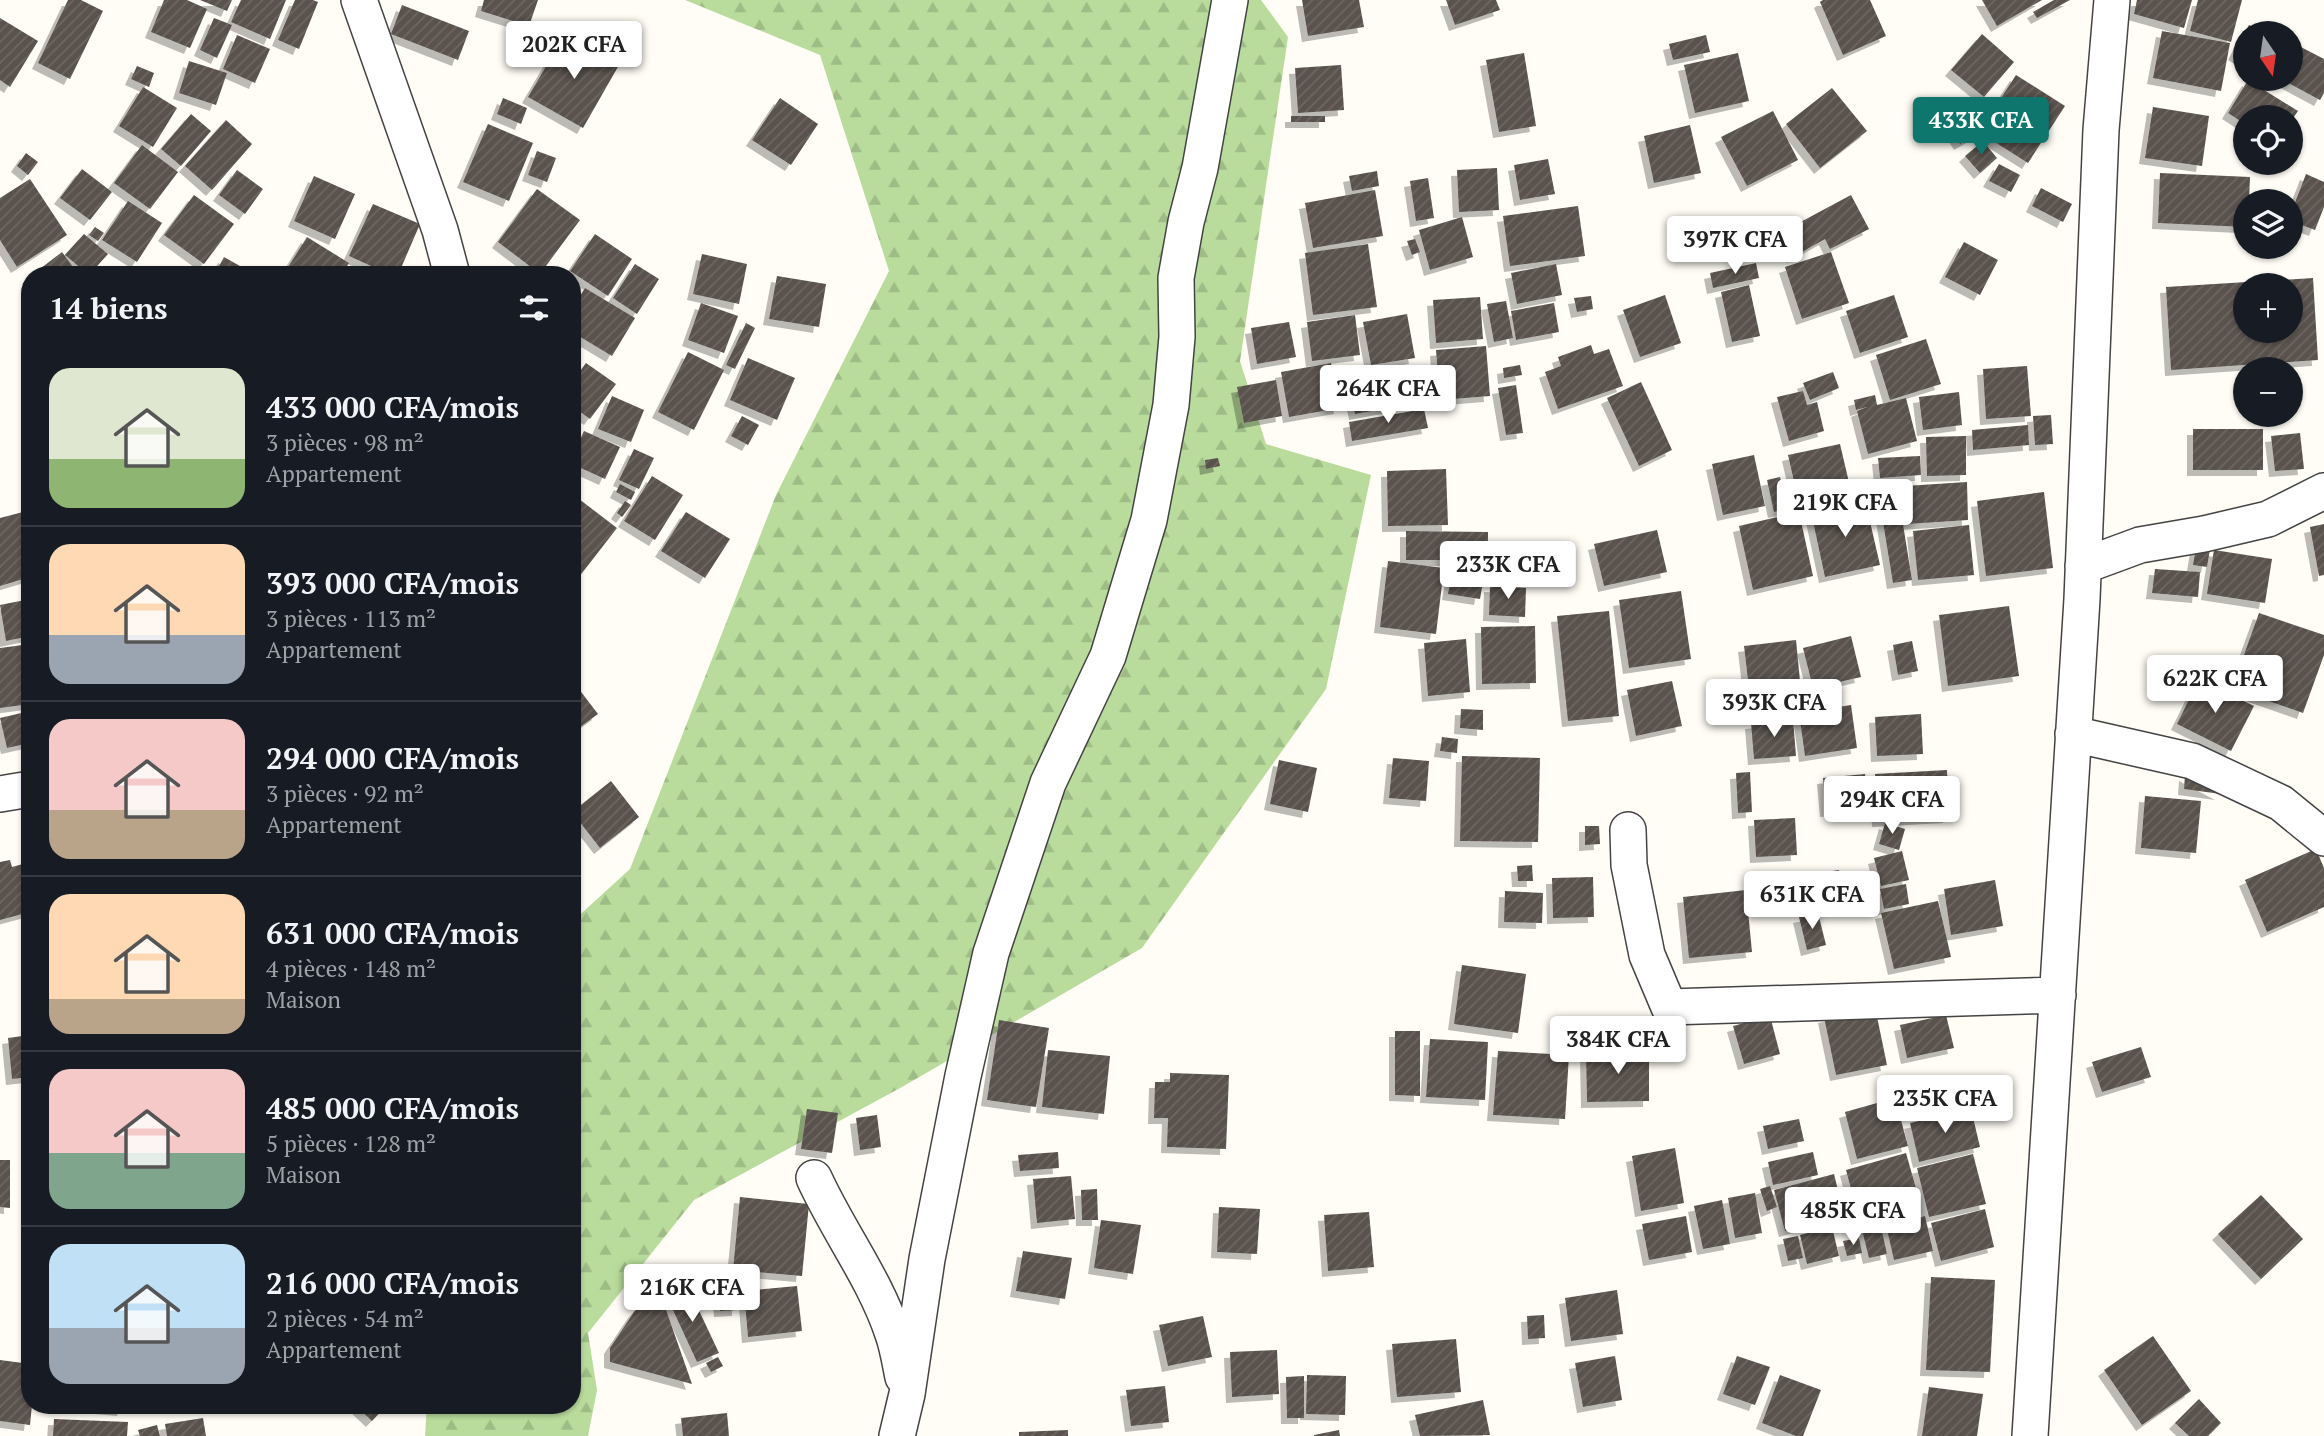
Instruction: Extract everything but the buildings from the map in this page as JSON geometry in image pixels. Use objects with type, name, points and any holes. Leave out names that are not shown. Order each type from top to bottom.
[{"type":"street","points":[[359,0],[440,230],[450,266]]},
{"type":"street","points":[[897,1436],[907,1394],[927,1259],[963,1076],[991,953],[1048,783],[1108,656],[1149,520],[1171,405],[1177,337],[1176,278],[1186,222],[1200,168],[1230,0]]},
{"type":"street","points":[[2030,1436],[2083,566],[2101,130],[2112,0]]},
{"type":"street","points":[[2083,566],[2140,545],[2268,519],[2324,491]]},
{"type":"street","points":[[2073,734],[2192,761],[2281,803],[2324,838]]},
{"type":"street","points":[[0,794],[21,790]]},
{"type":"street","points":[[1628,831],[1629,865],[1647,955],[1669,1007],[2058,995]]},
{"type":"street","points":[[814,1178],[872,1284],[893,1334],[907,1394]]},
{"type":"green space","points":[[685,0],[1261,0],[1288,37],[1240,361],[1266,444],[1371,475],[1326,689],[1142,948],[902,1087],[694,1200],[588,1333],[597,1390],[588,1436],[425,1436],[426,1414],[581,1414],[581,914],[630,869],[776,495],[889,271],[820,55]]}]
